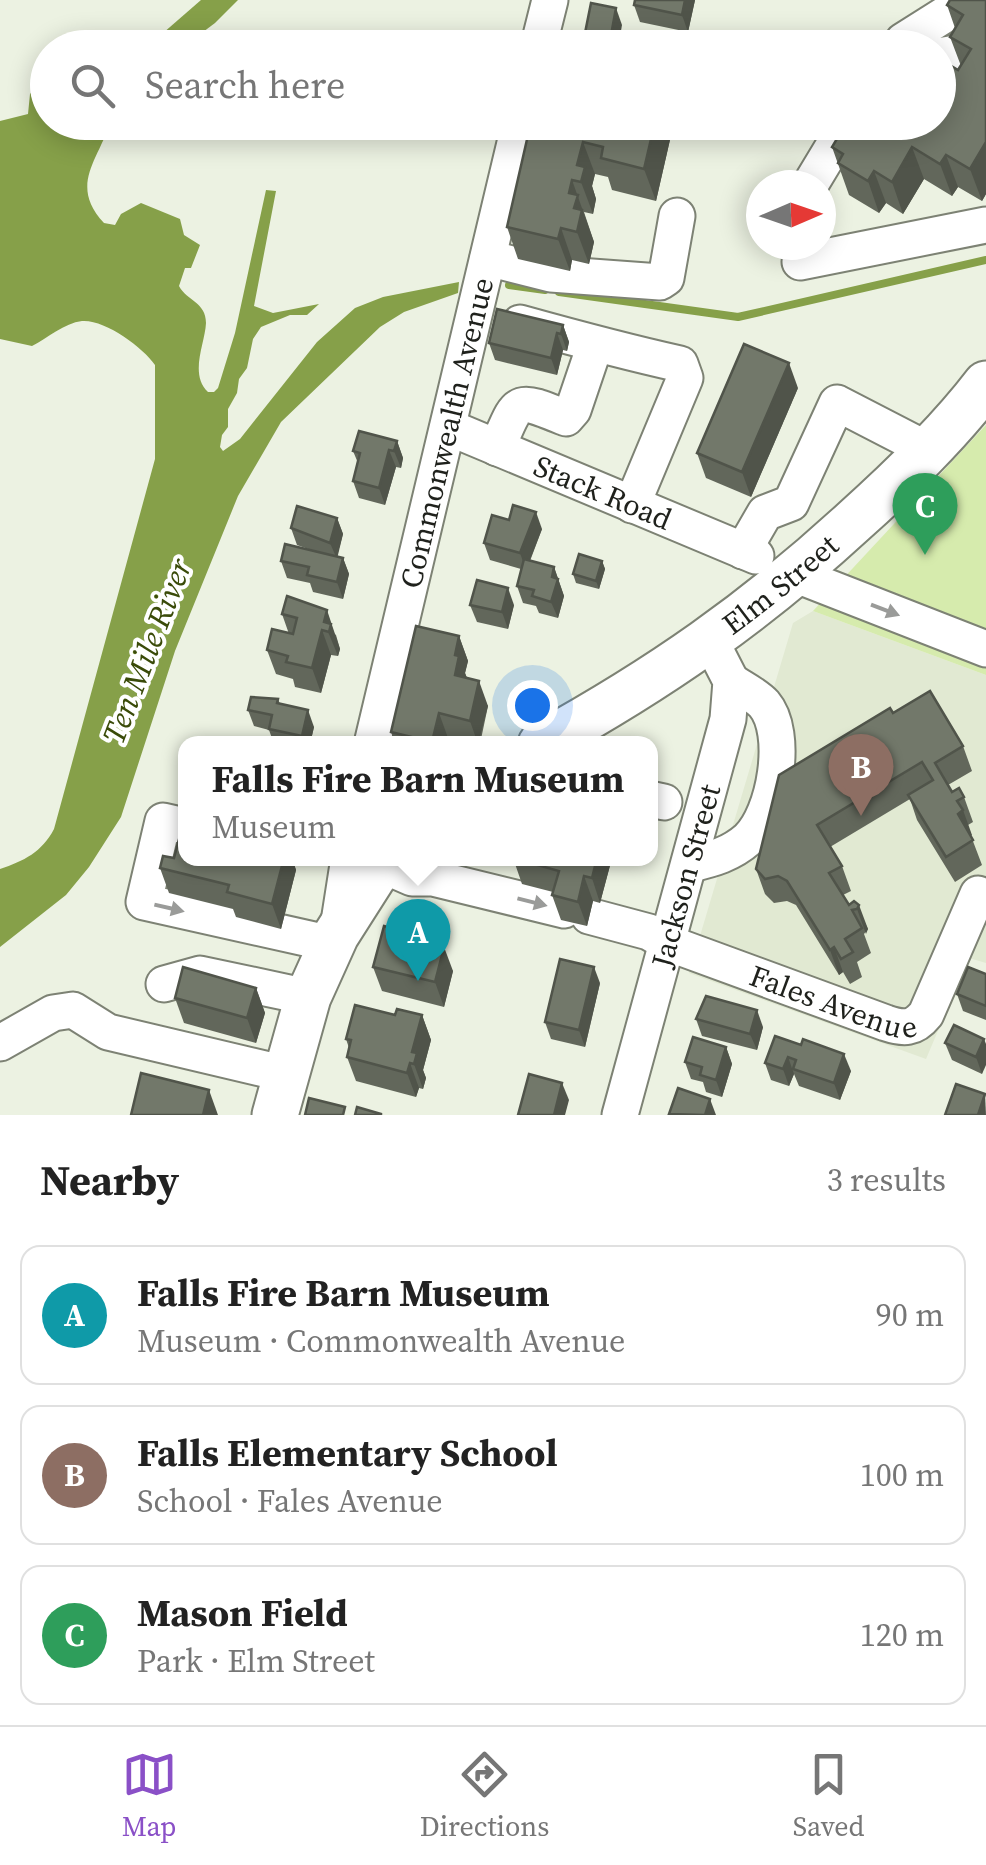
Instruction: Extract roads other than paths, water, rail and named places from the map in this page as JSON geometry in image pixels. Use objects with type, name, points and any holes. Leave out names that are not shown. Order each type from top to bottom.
[{"type":"main road","name":"Elm Street","points":[[557,736],[646,685],[710,640],[764,560],[896,483],[986,384]]},
{"type":"main road","points":[[281,1094],[308,996],[334,940],[358,866]]},
{"type":"street","points":[[542,30],[550,0]]},
{"type":"street","name":"Commonwealth Avenue","points":[[374,736],[516,140]]},
{"type":"street","points":[[819,170],[837,140]]},
{"type":"street","points":[[488,258],[550,274],[660,282],[666,278],[677,216]]},
{"type":"street","points":[[836,255],[986,224]]},
{"type":"street","points":[[476,309],[578,336],[595,345],[680,364],[685,378],[632,505]]},
{"type":"street","points":[[546,469],[566,418],[573,410],[595,345]]},
{"type":"street","points":[[497,448],[520,404],[527,402],[566,418]]},
{"type":"street","points":[[764,560],[765,512],[791,503],[837,404],[928,450]]},
{"type":"street","name":"Stack Road","points":[[448,427],[986,649]]},
{"type":"street","points":[[691,864],[734,851],[753,835],[776,776],[776,736],[765,705],[732,681],[710,640]]},
{"type":"street","name":"Jackson Street","points":[[620,1115],[691,864],[728,719],[732,681]]},
{"type":"street","points":[[178,824],[162,821],[144,902],[334,940]]},
{"type":"street","points":[[377,866],[412,878],[447,868],[577,913],[649,932],[668,943]]},
{"type":"street","name":"Fales Avenue","points":[[668,943],[908,1028],[926,1014],[978,908]]},
{"type":"street","points":[[164,984],[200,974],[308,996]]},
{"type":"street","points":[[0,1043],[53,1014],[73,1010],[108,1032],[281,1094]]},
{"type":"water","points":[[201,0],[238,0],[206,30],[167,30]]},
{"type":"water","name":"Ten Mile River","points":[[30,94],[30,140],[103,140],[87,185],[88,197],[104,223],[115,225],[121,214],[141,203],[180,219],[184,235],[200,245],[179,286],[205,316],[199,368],[202,385],[208,392],[218,388],[235,333],[266,190],[276,191],[254,306],[273,313],[319,304],[307,315],[290,315],[261,327],[253,339],[247,368],[228,409],[228,427],[220,447],[223,451],[240,439],[317,342],[355,308],[383,297],[459,282],[458,293],[404,312],[380,327],[281,422],[238,496],[175,651],[121,817],[66,895],[0,947],[0,869],[32,855],[54,829],[155,459],[155,365],[132,343],[101,324],[82,321],[32,346],[0,339],[0,121],[28,114]]},
{"type":"waterway","points":[[559,292],[738,317],[986,260]]},
{"type":"waterway","points":[[509,285],[545,290]]},
{"type":"place","name":"Mason Field","points":[[925,555]]},
{"type":"place","name":"Falls Elementary School","points":[[861,816]]},
{"type":"place","name":"Falls Fire Barn Museum","points":[[418,981]]}]
